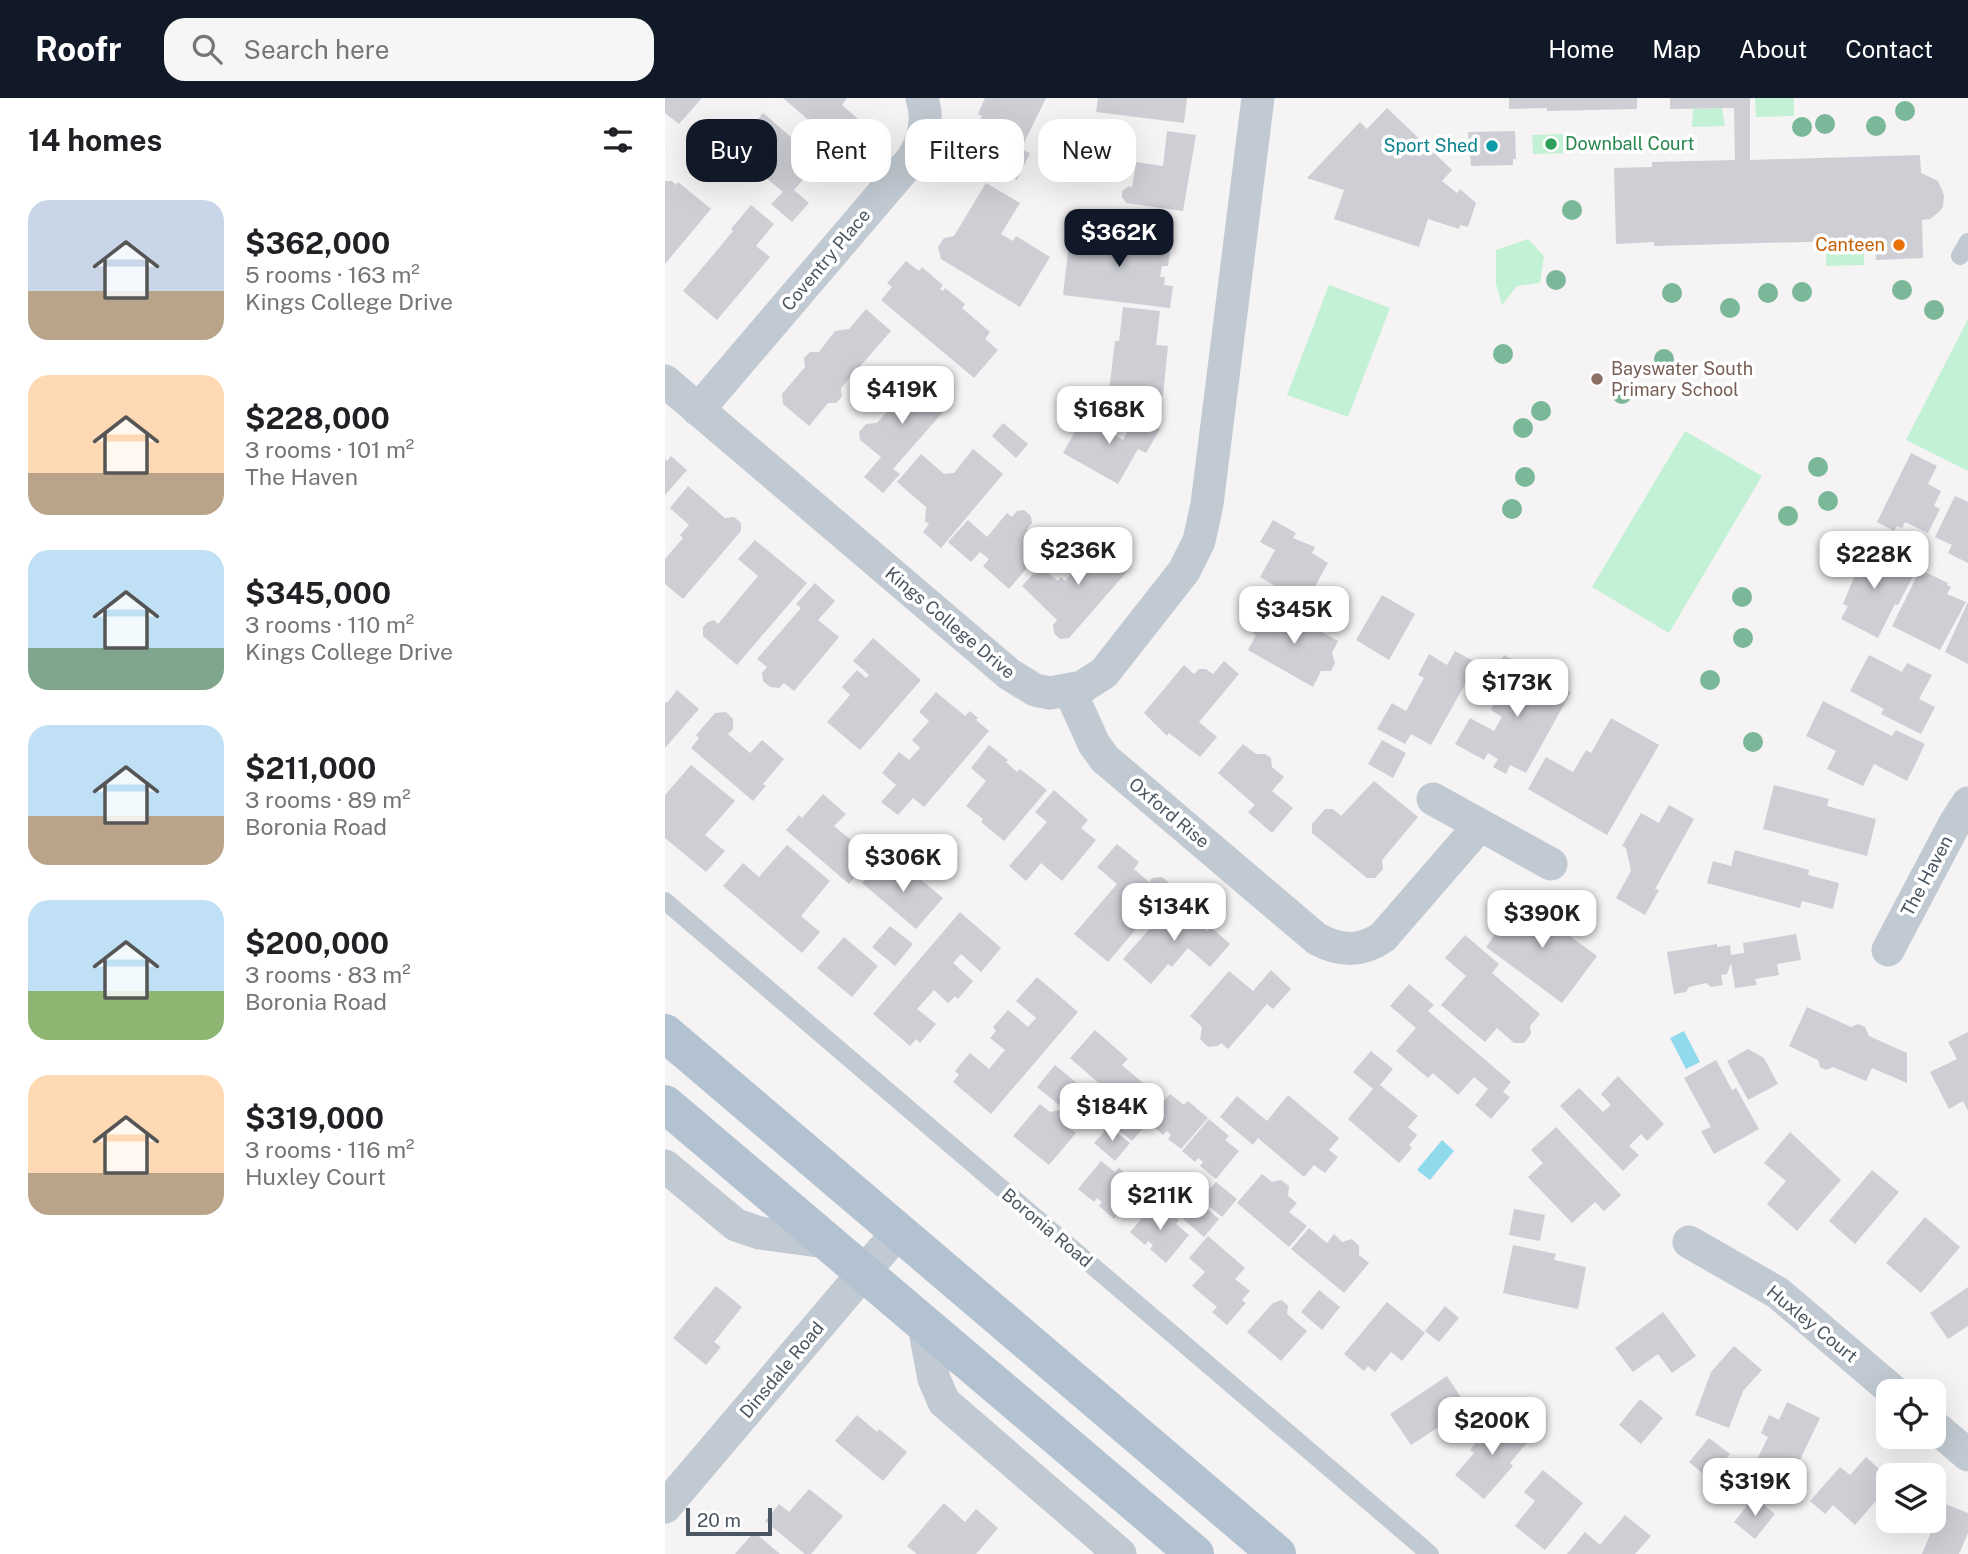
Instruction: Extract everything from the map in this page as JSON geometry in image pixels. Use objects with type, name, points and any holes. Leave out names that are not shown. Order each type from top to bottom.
[{"type":"main road","points":[[665,1033],[1277,1554]]},
{"type":"main road","points":[[665,1104],[1195,1554]]},
{"type":"street","name":"Coventry Place","points":[[698,410],[913,158],[922,141],[926,124],[922,98]]},
{"type":"street","name":"Kings College Drive","points":[[665,381],[1009,674],[1035,690],[1050,693],[1070,691],[1093,681],[1104,673],[1184,571],[1199,541],[1207,504],[1258,98]]},
{"type":"street","name":"Oxford Rise","points":[[1070,691],[1094,744],[1105,759],[1317,939],[1332,947],[1347,950],[1361,948],[1383,937],[1480,825]]},
{"type":"street","points":[[1433,799],[1551,864]]},
{"type":"street","name":"The Haven","points":[[1888,950],[1968,803]]},
{"type":"street","points":[[665,1166],[736,1226],[760,1233],[826,1242]]},
{"type":"street","name":"Dinsdale Road","points":[[665,1507],[898,1232]]},
{"type":"street","name":"Huxley Court","points":[[1689,1242],[1778,1293],[1879,1379]]},
{"type":"street","points":[[923,1321],[934,1379],[944,1402],[1120,1554]]},
{"type":"street","points":[[1946,1436],[1968,1455]]},
{"type":"lane","name":"Boronia Road","points":[[665,901],[1430,1554]]},
{"type":"green space","points":[[1755,98],[1794,98],[1794,116],[1756,117]]},
{"type":"green space","name":"Downball Court","points":[[1722,108],[1725,126],[1692,127],[1693,109]]},
{"type":"green space","name":"Downball Court","points":[[1570,134],[1571,153],[1533,154],[1532,135]]},
{"type":"green space","points":[[1528,239],[1544,256],[1540,283],[1517,286],[1502,305],[1496,284],[1496,250]]},
{"type":"green space","points":[[1826,246],[1864,246],[1864,265],[1826,266]]},
{"type":"green space","points":[[1329,285],[1390,308],[1348,417],[1287,395]]},
{"type":"green space","points":[[1968,319],[1968,471],[1906,440]]},
{"type":"green space","points":[[1685,431],[1762,476],[1669,633],[1592,587]]},
{"type":"water","points":[[1684,1031],[1700,1062],[1686,1069],[1670,1038]]},
{"type":"water","points":[[1442,1140],[1454,1151],[1430,1180],[1417,1170]]},
{"type":"building","points":[[665,98],[702,98],[679,124],[665,113]]},
{"type":"building","points":[[783,98],[847,98],[842,105],[858,119],[808,119]]},
{"type":"building","points":[[985,98],[1046,98],[1024,143],[1024,119],[980,119],[982,116],[978,114]]},
{"type":"building","points":[[1098,98],[1187,98],[1184,123],[1096,112]]},
{"type":"building","points":[[1509,98],[1637,98],[1637,109],[1509,109]]},
{"type":"building","points":[[1670,98],[1750,98],[1750,160],[1920,155],[1921,173],[1938,181],[1944,195],[1943,207],[1939,212],[1930,219],[1922,220],[1923,258],[1876,260],[1875,240],[1654,246],[1654,242],[1616,244],[1614,168],[1652,167],[1652,162],[1735,160],[1734,108],[1670,109]]},
{"type":"building","points":[[1387,108],[1452,170],[1442,181],[1457,193],[1460,189],[1476,203],[1468,227],[1460,225],[1459,229],[1428,219],[1419,247],[1334,219],[1344,190],[1307,178],[1360,122],[1367,129]]},
{"type":"building","points":[[763,113],[770,119],[758,119]]},
{"type":"building","points":[[777,125],[791,137],[791,182],[801,182],[794,190],[809,203],[792,222],[771,204],[783,192],[771,182],[777,182]]},
{"type":"building","points":[[1167,131],[1196,135],[1183,211],[1126,203],[1122,191],[1136,182],[1136,162],[1163,166]]},
{"type":"building","name":"Sport Shed","points":[[1515,131],[1516,159],[1513,159],[1513,165],[1471,166],[1468,132]]},
{"type":"building","points":[[1024,150],[1030,153],[1024,165]]},
{"type":"building","points":[[665,181],[672,181],[676,185],[678,182],[711,209],[665,264]]},
{"type":"building","points":[[986,183],[1020,203],[1001,234],[1013,241],[1016,236],[1050,257],[1020,307],[941,259],[938,247],[944,238],[954,236]]},
{"type":"building","points":[[751,205],[774,224],[756,246],[770,257],[717,320],[683,291]]},
{"type":"building","points":[[1121,232],[1172,238],[1168,266],[1162,266],[1160,277],[1165,277],[1164,285],[1173,286],[1170,308],[1063,295],[1070,235],[1120,241]]},
{"type":"building","points":[[906,261],[919,271],[922,267],[943,285],[940,289],[943,291],[945,288],[965,304],[962,308],[990,332],[985,339],[998,350],[974,378],[881,300],[892,287],[887,283]]},
{"type":"building","points":[[1123,307],[1160,311],[1156,345],[1168,346],[1163,396],[1109,391],[1115,341],[1119,341]]},
{"type":"building","points":[[866,309],[891,331],[841,388],[842,397],[836,403],[828,403],[809,426],[783,404],[782,394],[805,367],[804,358],[810,352],[819,352],[835,331],[849,329]]},
{"type":"building","points":[[912,369],[951,403],[893,469],[900,474],[883,493],[864,477],[881,457],[860,440],[859,432],[866,424],[877,423],[904,392],[897,387],[897,377],[902,370]]},
{"type":"building","points":[[1137,415],[1160,429],[1146,453],[1138,449],[1118,484],[1063,453],[1076,430],[1071,423],[1075,416],[1082,416],[1123,440]]},
{"type":"building","points":[[1003,423],[1028,444],[1016,458],[992,436]]},
{"type":"building","points":[[973,449],[1003,474],[941,548],[923,532],[929,524],[925,521],[926,507],[897,482],[921,454],[944,474],[954,473]]},
{"type":"building","points":[[1911,453],[1937,466],[1928,484],[1941,491],[1934,506],[1940,509],[1928,533],[1905,522],[1902,528],[1897,526],[1894,531],[1877,522]]},
{"type":"building","points":[[671,456],[687,470],[665,495],[665,459],[667,461]]},
{"type":"building","points":[[688,486],[725,518],[734,517],[741,523],[741,531],[683,599],[665,584],[665,559],[683,538],[680,535],[689,525],[670,508]]},
{"type":"building","points":[[1955,496],[1968,502],[1968,563],[1948,553],[1952,545],[1935,537]]},
{"type":"building","points":[[1024,510],[1031,516],[1032,523],[1027,529],[1046,546],[1009,589],[983,566],[989,559],[980,552],[971,562],[948,542],[968,520],[987,537],[1007,513],[1012,517],[1017,511]]},
{"type":"building","points":[[1273,520],[1296,533],[1293,538],[1315,547],[1312,553],[1328,563],[1302,610],[1271,593],[1275,586],[1260,577],[1275,550],[1260,542]]},
{"type":"building","points":[[755,540],[807,583],[737,665],[703,636],[703,627],[714,620],[718,624],[758,576],[738,559]]},
{"type":"building","points":[[1095,540],[1098,543],[1100,540],[1131,567],[1069,638],[1060,639],[1054,633],[1053,625],[1057,620],[1022,586],[1040,566],[1058,581],[1061,577],[1065,581],[1083,561],[1079,558],[1079,548],[1084,541]]},
{"type":"building","points":[[1864,543],[1896,559],[1893,565],[1913,576],[1878,638],[1841,619],[1848,606],[1843,604],[1859,565],[1854,563]]},
{"type":"building","points":[[1919,572],[1925,572],[1948,583],[1951,587],[1947,594],[1966,602],[1940,650],[1892,626]]},
{"type":"building","points":[[815,583],[835,601],[818,620],[839,637],[794,691],[784,683],[779,688],[770,687],[763,681],[762,673],[767,667],[757,659],[801,608],[796,604]]},
{"type":"building","points":[[1382,595],[1415,614],[1389,660],[1356,640]]},
{"type":"building","points":[[1968,602],[1968,664],[1945,652]]},
{"type":"building","points":[[1274,605],[1338,641],[1332,653],[1335,663],[1331,671],[1321,671],[1313,687],[1248,650],[1256,635],[1252,632],[1259,620],[1264,623]]},
{"type":"building","points":[[873,638],[921,680],[860,750],[827,722],[850,695],[842,687],[857,670],[866,678],[869,675],[853,661]]},
{"type":"building","points":[[1455,651],[1477,663],[1431,745],[1411,734],[1405,744],[1377,729],[1392,703],[1406,711],[1424,678],[1418,675],[1429,654],[1447,665]]},
{"type":"building","points":[[1504,655],[1571,692],[1526,773],[1510,765],[1506,774],[1493,767],[1498,759],[1488,753],[1484,760],[1455,744],[1470,718],[1494,731],[1502,717],[1491,710],[1501,691],[1512,698],[1518,687],[1494,673]]},
{"type":"building","points":[[1869,655],[1902,672],[1907,663],[1932,675],[1919,699],[1935,707],[1921,734],[1881,714],[1884,709],[1850,691]]},
{"type":"building","points":[[1224,661],[1239,674],[1199,722],[1217,737],[1200,757],[1169,733],[1167,736],[1144,713],[1184,665],[1194,674],[1199,669],[1206,669],[1213,674]]},
{"type":"building","points":[[677,690],[699,709],[665,748],[665,702],[667,703]]},
{"type":"building","points":[[936,692],[965,716],[970,711],[989,731],[924,807],[913,798],[898,815],[881,802],[896,785],[882,773],[899,752],[909,760],[920,748],[912,740],[929,721],[919,712]]},
{"type":"building","points":[[1823,701],[1892,736],[1896,730],[1925,744],[1907,781],[1874,764],[1863,786],[1827,769],[1836,751],[1806,736]]},
{"type":"building","points":[[726,712],[733,719],[733,729],[728,734],[750,753],[762,740],[784,759],[753,801],[691,748],[699,738],[696,735],[715,713]]},
{"type":"building","points":[[1611,718],[1659,745],[1607,835],[1528,789],[1546,757],[1573,772],[1586,750],[1591,753]]},
{"type":"building","points":[[1382,740],[1406,753],[1393,778],[1368,764]]},
{"type":"building","points":[[1243,744],[1256,754],[1265,754],[1271,758],[1272,767],[1284,777],[1272,791],[1293,808],[1272,833],[1248,812],[1255,805],[1218,773]]},
{"type":"building","points":[[989,745],[1008,760],[1006,762],[1017,772],[1020,769],[1047,790],[1004,841],[966,806],[986,781],[971,768]]},
{"type":"building","points":[[691,765],[735,801],[705,835],[725,851],[706,872],[665,838],[665,795]]},
{"type":"building","points":[[1374,781],[1418,817],[1382,860],[1383,869],[1375,878],[1367,878],[1312,833],[1312,824],[1325,809],[1333,809],[1341,816]]},
{"type":"building","points":[[1774,785],[1829,799],[1827,806],[1876,819],[1867,856],[1763,829]]},
{"type":"building","points":[[1054,790],[1088,820],[1081,828],[1096,840],[1062,881],[1041,863],[1026,881],[1009,866],[1047,822],[1035,812]]},
{"type":"building","points":[[823,794],[846,814],[834,826],[857,845],[862,840],[871,838],[879,845],[879,856],[860,877],[857,874],[849,884],[786,830],[799,815],[802,818]]},
{"type":"building","points":[[1669,805],[1694,819],[1655,889],[1659,890],[1645,915],[1616,898],[1631,871],[1626,848],[1622,846],[1641,813],[1659,823]]},
{"type":"building","points":[[1117,844],[1139,862],[1134,869],[1149,882],[1152,878],[1162,877],[1168,882],[1168,892],[1108,962],[1074,934],[1117,884],[1097,867]]},
{"type":"building","points":[[787,845],[830,881],[801,916],[820,932],[802,953],[723,886],[743,863],[759,877]]},
{"type":"building","points":[[1735,850],[1809,870],[1808,875],[1839,883],[1833,909],[1802,901],[1800,908],[1707,883],[1713,861],[1731,866]]},
{"type":"building","points":[[881,861],[900,878],[908,869],[943,898],[916,929],[862,883]]},
{"type":"building","points":[[1530,895],[1557,915],[1551,922],[1597,956],[1562,1003],[1486,947],[1510,914],[1514,917]]},
{"type":"building","points":[[1183,899],[1190,904],[1188,914],[1207,931],[1211,927],[1230,944],[1210,967],[1188,948],[1172,967],[1168,964],[1151,984],[1123,959],[1175,900]]},
{"type":"building","points":[[960,912],[1001,948],[981,972],[961,954],[953,963],[973,981],[958,999],[955,996],[948,1003],[934,990],[917,1009],[936,1024],[920,1043],[916,1039],[910,1046],[873,1014]]},
{"type":"building","points":[[890,926],[913,944],[895,966],[872,947]]},
{"type":"building","points":[[1796,934],[1801,960],[1777,964],[1779,975],[1755,979],[1757,985],[1735,988],[1731,963],[1727,974],[1721,975],[1723,985],[1711,987],[1706,983],[1674,994],[1667,952],[1717,944],[1717,947],[1730,945],[1731,955],[1744,953],[1743,943]]},
{"type":"building","points":[[1465,935],[1499,964],[1492,973],[1540,1014],[1530,1026],[1531,1034],[1524,1043],[1514,1043],[1497,1028],[1485,1042],[1441,1005],[1466,976],[1445,958]]},
{"type":"building","points":[[844,937],[878,966],[852,997],[817,968]]},
{"type":"building","points":[[1271,970],[1291,989],[1273,1009],[1267,1004],[1228,1049],[1221,1043],[1208,1047],[1200,1039],[1202,1027],[1190,1016],[1229,971],[1253,991]]},
{"type":"building","points":[[1037,977],[1078,1012],[991,1114],[953,1082],[959,1075],[955,1071],[970,1053],[989,1069],[1005,1050],[990,1038],[996,1031],[993,1027],[1008,1010],[1028,1027],[1036,1018],[1016,1001]]},
{"type":"building","points":[[1409,984],[1434,1005],[1428,1011],[1511,1082],[1503,1092],[1510,1097],[1491,1119],[1475,1105],[1488,1089],[1474,1077],[1458,1095],[1433,1073],[1428,1078],[1396,1051],[1416,1028],[1390,1006]]},
{"type":"building","points":[[1807,1007],[1851,1027],[1858,1024],[1865,1027],[1869,1036],[1907,1053],[1907,1083],[1872,1068],[1866,1081],[1833,1067],[1826,1070],[1820,1067],[1818,1060],[1789,1046]]},
{"type":"building","points":[[1095,1030],[1128,1059],[1122,1065],[1143,1083],[1124,1105],[1070,1058]]},
{"type":"building","points":[[1968,1032],[1968,1111],[1963,1101],[1949,1109],[1930,1072],[1957,1059],[1948,1042]]},
{"type":"building","points":[[1748,1049],[1764,1058],[1778,1084],[1748,1100],[1727,1061]]},
{"type":"building","points":[[1371,1051],[1393,1069],[1380,1085],[1418,1116],[1408,1127],[1417,1135],[1409,1145],[1412,1148],[1399,1163],[1348,1119],[1373,1089],[1353,1072]]},
{"type":"building","points":[[1716,1060],[1732,1090],[1736,1088],[1759,1129],[1714,1154],[1701,1131],[1711,1127],[1684,1078]]},
{"type":"building","points":[[1055,1065],[1077,1083],[1059,1105],[1037,1087]]},
{"type":"building","points":[[1618,1076],[1664,1124],[1647,1141],[1641,1134],[1629,1146],[1639,1155],[1623,1171],[1560,1106],[1579,1088],[1603,1112],[1611,1105],[1601,1094]]},
{"type":"building","points":[[1170,1094],[1184,1105],[1188,1101],[1208,1118],[1181,1149],[1168,1139],[1171,1135],[1167,1131],[1163,1135],[1147,1121]]},
{"type":"building","points":[[1288,1095],[1339,1138],[1329,1150],[1338,1157],[1325,1173],[1314,1165],[1304,1177],[1258,1138],[1253,1145],[1220,1117],[1237,1096],[1267,1121]]},
{"type":"building","points":[[1040,1104],[1050,1112],[1059,1110],[1065,1115],[1065,1125],[1076,1133],[1049,1165],[1013,1136]]},
{"type":"building","points":[[1126,1106],[1147,1124],[1132,1141],[1111,1124]]},
{"type":"building","points":[[1209,1119],[1229,1136],[1225,1140],[1239,1151],[1216,1179],[1200,1166],[1203,1162],[1198,1158],[1195,1162],[1182,1151]]},
{"type":"building","points":[[1109,1126],[1130,1143],[1115,1161],[1094,1143]]},
{"type":"building","points":[[1556,1127],[1621,1195],[1604,1211],[1595,1202],[1572,1223],[1528,1177],[1543,1163],[1531,1150]]},
{"type":"building","points":[[1790,1132],[1841,1180],[1797,1231],[1767,1204],[1786,1181],[1764,1163]]},
{"type":"building","points":[[1101,1161],[1115,1172],[1119,1168],[1141,1187],[1114,1219],[1099,1206],[1102,1202],[1097,1198],[1094,1202],[1078,1189]]},
{"type":"building","points":[[1872,1170],[1899,1192],[1855,1244],[1829,1221]]},
{"type":"building","points":[[1262,1174],[1272,1182],[1281,1180],[1289,1186],[1288,1196],[1297,1203],[1289,1212],[1307,1226],[1289,1247],[1237,1203]]},
{"type":"building","points":[[1216,1182],[1237,1199],[1222,1217],[1200,1199]]},
{"type":"building","points":[[1157,1201],[1179,1220],[1176,1224],[1189,1235],[1166,1263],[1150,1249],[1153,1245],[1148,1241],[1145,1245],[1130,1232]]},
{"type":"building","points":[[1198,1201],[1219,1219],[1204,1237],[1183,1219]]},
{"type":"building","points":[[1514,1209],[1545,1215],[1540,1241],[1509,1235]]},
{"type":"building","points":[[1925,1217],[1960,1247],[1921,1293],[1886,1263]]},
{"type":"building","points":[[1309,1228],[1327,1243],[1334,1234],[1342,1242],[1352,1239],[1359,1246],[1359,1255],[1369,1263],[1344,1293],[1291,1249]]},
{"type":"building","points":[[1208,1236],[1245,1268],[1235,1279],[1250,1291],[1242,1300],[1246,1303],[1227,1325],[1212,1312],[1217,1307],[1192,1286],[1205,1272],[1189,1258]]},
{"type":"building","points":[[1513,1245],[1556,1254],[1554,1260],[1586,1267],[1578,1309],[1503,1293]]},
{"type":"building","points":[[716,1286],[742,1307],[714,1342],[721,1347],[706,1365],[673,1338]]},
{"type":"building","points":[[1968,1287],[1968,1326],[1948,1339],[1930,1313]]},
{"type":"building","points":[[1319,1290],[1340,1307],[1322,1330],[1301,1312]]},
{"type":"building","points":[[1282,1300],[1288,1306],[1287,1314],[1307,1331],[1281,1361],[1247,1332],[1273,1303]]},
{"type":"building","points":[[1387,1302],[1425,1333],[1402,1361],[1391,1352],[1375,1372],[1368,1366],[1364,1371],[1344,1354]]},
{"type":"building","points":[[1445,1306],[1459,1318],[1439,1342],[1425,1331]]},
{"type":"building","points":[[1663,1312],[1696,1356],[1672,1373],[1658,1354],[1633,1372],[1615,1348]]},
{"type":"building","points":[[1734,1346],[1762,1370],[1743,1391],[1729,1428],[1695,1415],[1711,1372]]},
{"type":"building","points":[[1447,1376],[1468,1408],[1411,1445],[1390,1414]]},
{"type":"building","points":[[1640,1399],[1663,1418],[1641,1444],[1619,1425]]},
{"type":"building","points":[[1787,1402],[1820,1418],[1785,1491],[1750,1474],[1768,1437],[1761,1433],[1769,1415],[1779,1420]]},
{"type":"building","points":[[1500,1414],[1530,1439],[1510,1463],[1513,1466],[1484,1499],[1455,1475],[1474,1453],[1470,1450]]},
{"type":"building","points":[[857,1415],[907,1452],[883,1481],[835,1441]]},
{"type":"building","points":[[1709,1438],[1730,1454],[1709,1479],[1689,1462]]},
{"type":"building","points":[[1866,1457],[1876,1466],[1876,1501],[1855,1525],[1833,1505],[1825,1514],[1810,1501],[1840,1467],[1850,1475]]},
{"type":"building","points":[[1543,1470],[1583,1503],[1545,1550],[1515,1526],[1535,1501],[1524,1492]]},
{"type":"building","points":[[809,1489],[843,1516],[811,1554],[805,1554],[765,1521],[779,1504],[789,1512]]},
{"type":"building","points":[[1754,1497],[1775,1514],[1755,1539],[1734,1522]]},
{"type":"building","points":[[944,1503],[965,1522],[976,1509],[998,1528],[976,1554],[917,1554],[907,1546]]},
{"type":"building","points":[[1946,1504],[1968,1513],[1968,1533],[1959,1554],[1922,1554],[1931,1533],[1946,1533]]},
{"type":"building","points":[[1625,1515],[1651,1536],[1635,1554],[1567,1554],[1585,1532],[1600,1545]]},
{"type":"building","points":[[754,1532],[780,1554],[735,1554]]},
{"type":"place","name":"Downball Court","points":[[1551,144]]},
{"type":"place","name":"Sport Shed","points":[[1492,146]]},
{"type":"place","name":"Canteen","points":[[1899,245]]},
{"type":"place","name":"Bayswater South Primary School","points":[[1597,379]]}]
